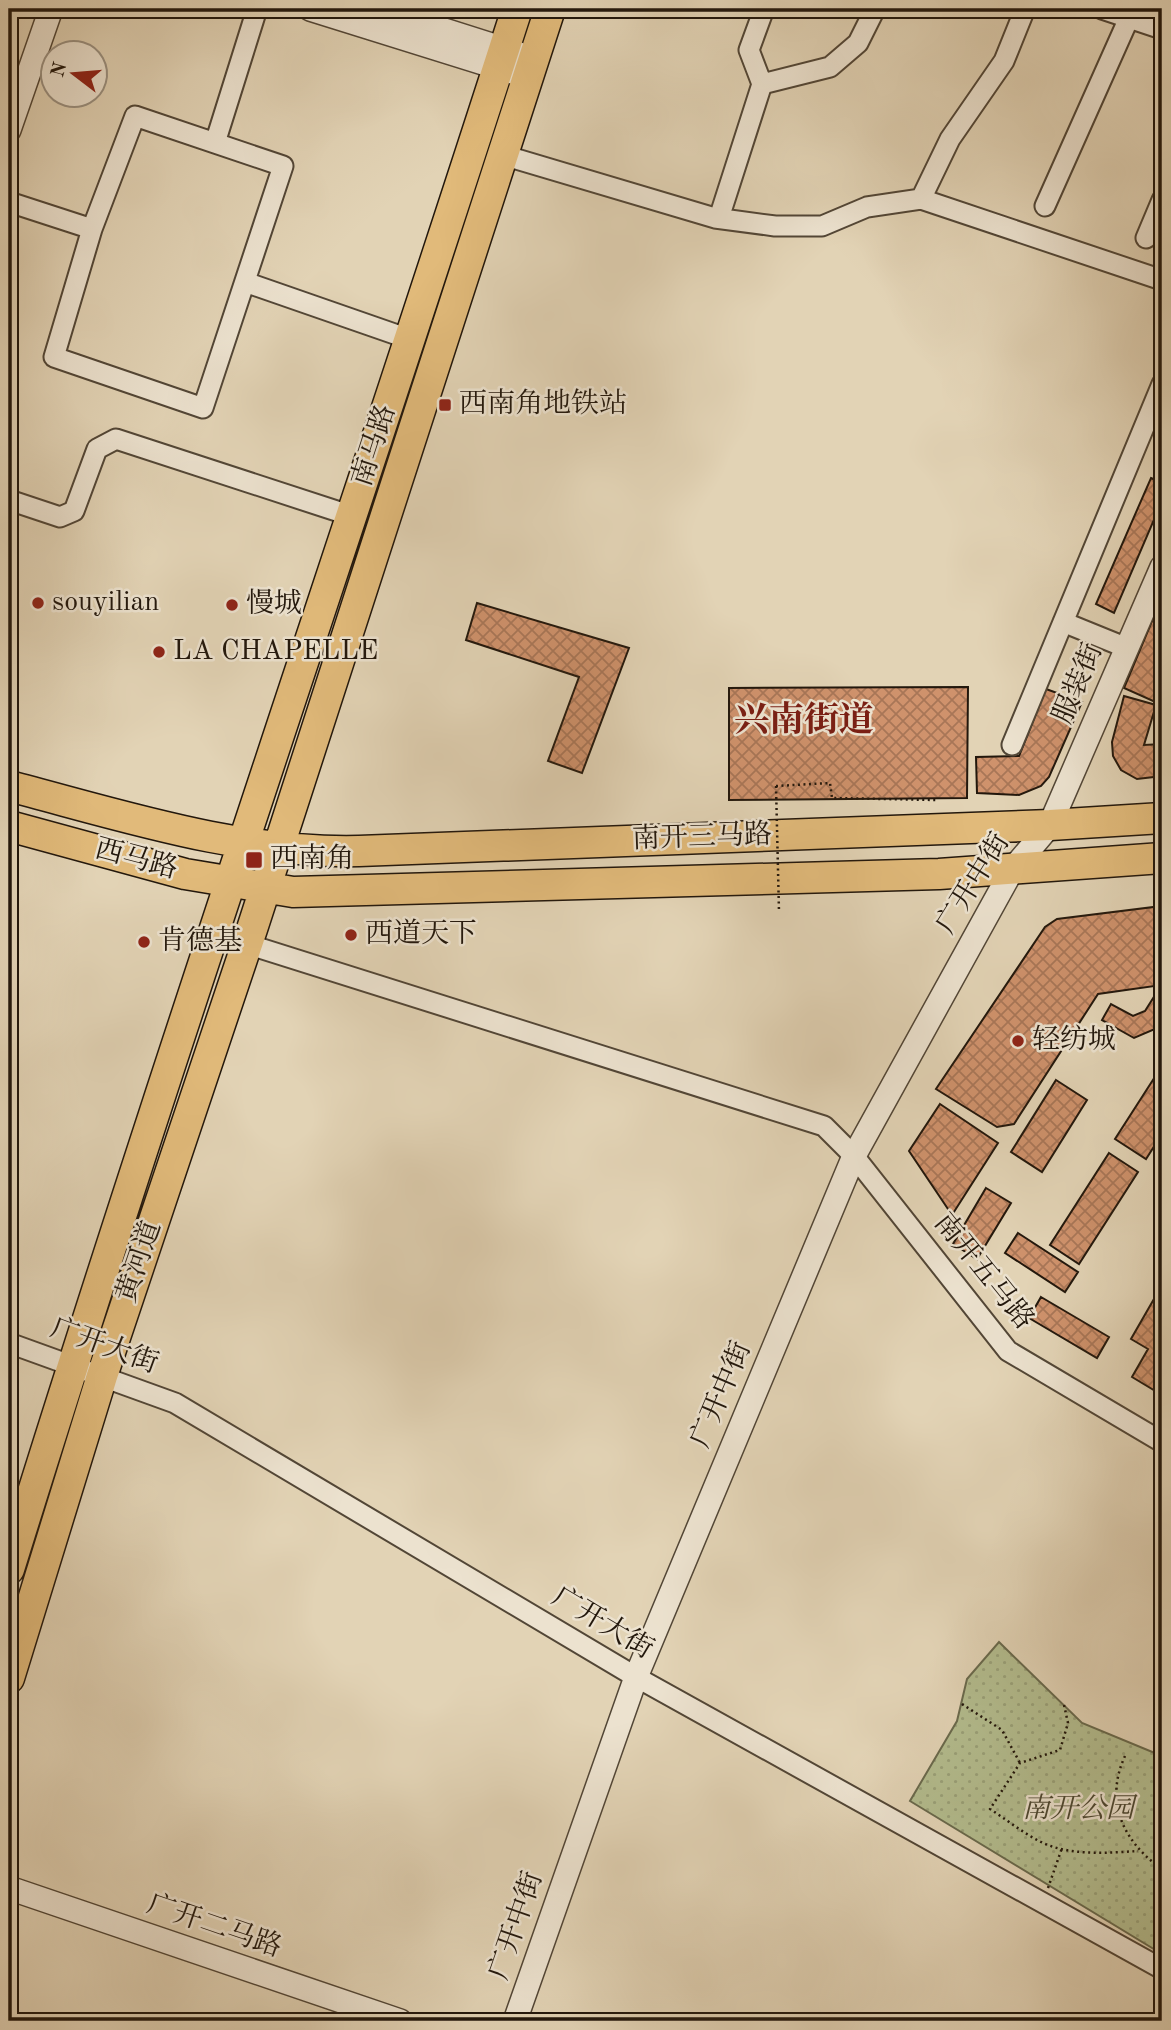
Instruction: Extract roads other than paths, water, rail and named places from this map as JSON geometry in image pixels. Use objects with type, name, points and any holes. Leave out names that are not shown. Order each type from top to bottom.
[{"type":"main road","name":"南马路","points":[[229,883],[517,9]]},
{"type":"main road","name":"南马路","points":[[278,848],[550,9]]},
{"type":"main road","name":"西马路","points":[[9,786],[242,843]]},
{"type":"main road","name":"南开三马路","points":[[242,843],[278,848],[373,851],[1050,825],[1162,818]]},
{"type":"main road","name":"西马路","points":[[9,826],[229,883],[264,889]]},
{"type":"main road","name":"黄河道","points":[[9,1678],[102,1376],[278,848]]},
{"type":"main road","name":"南开三马路","points":[[264,889],[364,891],[1012,870],[1162,858]]},
{"type":"main road","name":"黄河道","points":[[9,1569],[72,1364],[229,883]]},
{"type":"street","points":[[9,88],[37,9]]},
{"type":"street","points":[[9,130],[51,9]]},
{"type":"street","points":[[215,143],[257,9]]},
{"type":"street","points":[[310,9],[531,68]]},
{"type":"street","points":[[378,9],[500,58]]},
{"type":"street","points":[[719,218],[762,84],[749,50],[764,9]]},
{"type":"street","points":[[762,84],[830,67],[858,43],[875,9]]},
{"type":"street","points":[[921,200],[950,139],[1004,61],[1024,9]]},
{"type":"street","points":[[1102,9],[1131,13],[1162,29]]},
{"type":"street","points":[[1045,206],[1131,13]]},
{"type":"street","points":[[135,116],[215,143],[283,166],[203,408],[54,357],[92,229],[135,116]]},
{"type":"street","points":[[503,155],[719,218],[775,226],[822,226],[867,207],[921,200],[1162,279]]},
{"type":"street","points":[[1146,238],[1162,200]]},
{"type":"street","points":[[9,202],[92,229]]},
{"type":"street","points":[[245,282],[409,339]]},
{"type":"street","points":[[1012,745],[1162,384]]},
{"type":"street","points":[[9,500],[60,517],[74,511],[97,449],[116,439],[352,516]]},
{"type":"street","name":"服装街","points":[[1050,825],[1162,567]]},
{"type":"street","points":[[1063,622],[1127,648]]},
{"type":"street","name":"广开中街","points":[[515,2021],[636,1677],[854,1156],[1012,870],[1050,825]]},
{"type":"street","name":"南开五马路","points":[[247,944],[824,1126],[854,1156],[1008,1351],[1162,1442]]},
{"type":"street","name":"广开大街","points":[[9,1343],[174,1403],[636,1677],[1162,1969]]},
{"type":"street","name":"广开二马路","points":[[9,1888],[400,2021]]},
{"type":"place","name":"西南角地铁站","points":[[445,405]]},
{"type":"place","name":"souyilian","points":[[38,603]]},
{"type":"place","name":"慢城","points":[[232,605]]},
{"type":"place","name":"LA CHAPELLE","points":[[159,652]]},
{"type":"place","name":"西南角","points":[[254,860]]},
{"type":"place","name":"西道天下","points":[[351,935]]},
{"type":"place","name":"肯德基","points":[[144,942]]},
{"type":"place","name":"轻纺城","points":[[1018,1041]]},
{"type":"district","name":"兴南街道","points":[[804,721]]},
{"type":"park label","name":"南开公园","points":[[1078,1810]]}]
